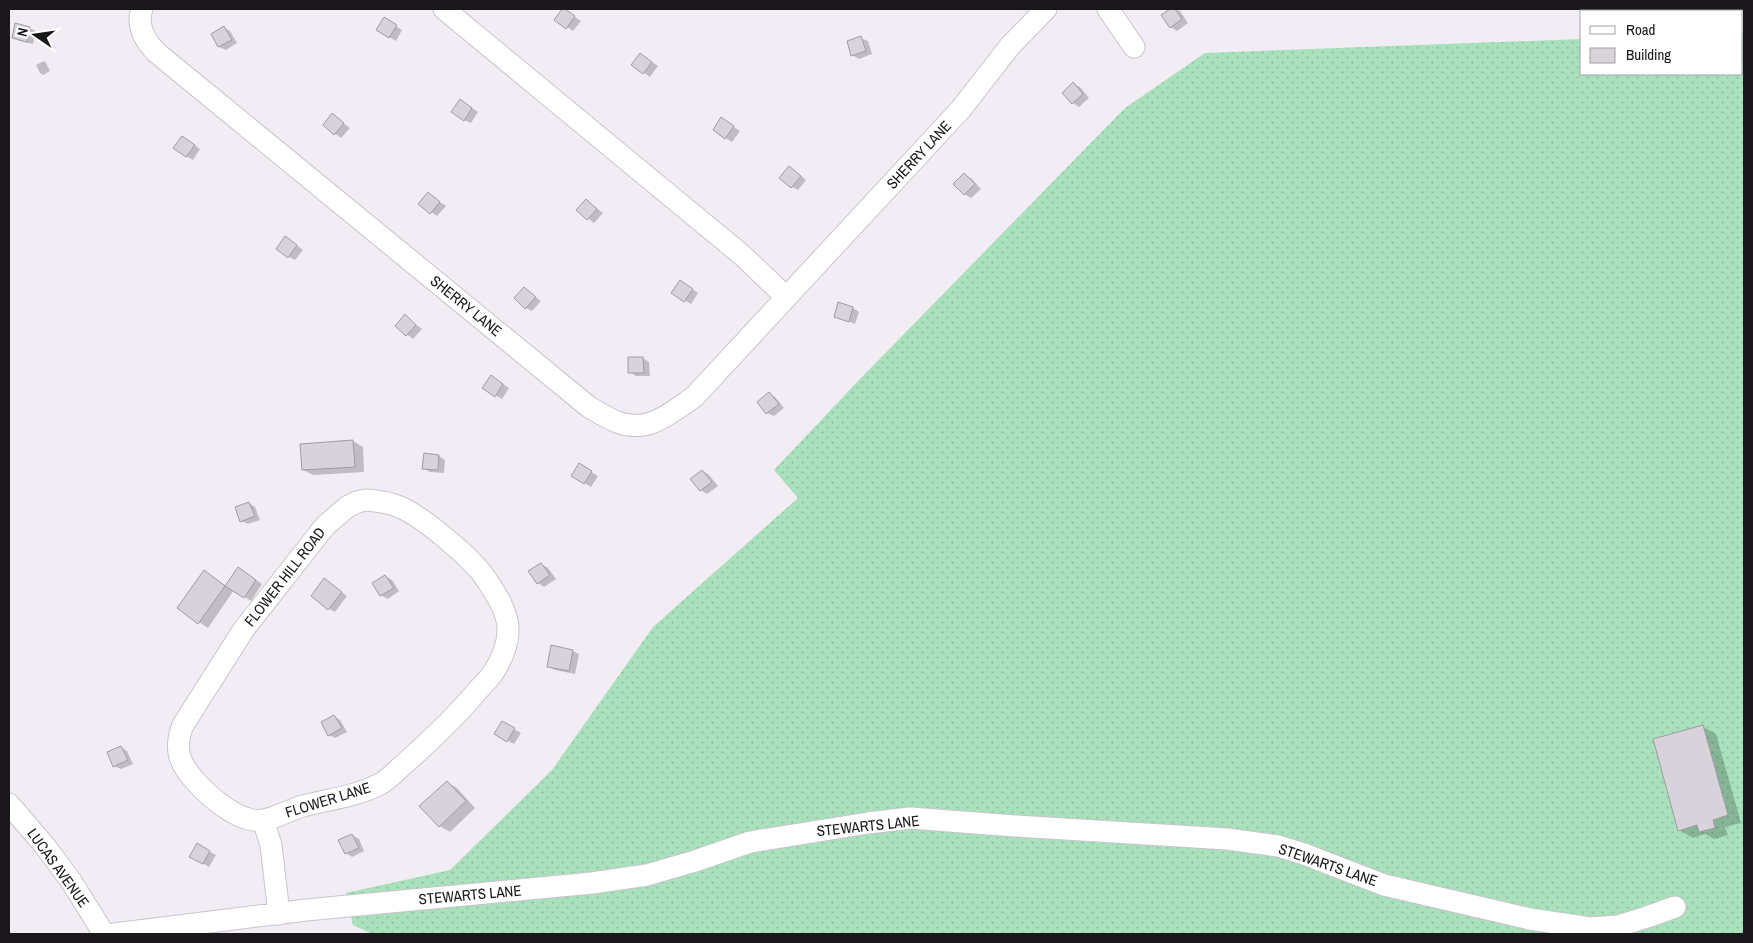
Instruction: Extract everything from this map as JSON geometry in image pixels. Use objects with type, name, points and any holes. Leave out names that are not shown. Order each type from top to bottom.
[{"type":"street","name":"SHERRY LANE","points":[[142,9],[140,16],[142,32],[149,45],[157,53],[589,406],[615,421],[627,425],[643,426],[660,420],[694,397],[962,109],[1010,46],[1046,9]]},
{"type":"street","points":[[444,9],[742,255],[786,298]]},
{"type":"street","points":[[1108,9],[1134,47]]},
{"type":"street","name":"FLOWER HILL ROAD","points":[[263,820],[253,820],[238,815],[212,798],[185,770],[178,750],[180,732],[244,630],[324,526],[346,507],[366,500],[382,502],[406,510],[433,528],[481,572],[495,592],[504,613],[508,630],[504,653],[494,671],[465,706],[413,756]]},
{"type":"street","name":"FLOWER LANE","points":[[263,820],[303,806],[348,797],[381,784],[413,756]]},
{"type":"street","name":"LUCAS AVENUE","points":[[9,804],[45,846],[71,882],[104,934]]},
{"type":"street","name":"STEWARTS LANE","points":[[114,934],[279,914],[592,884],[647,875],[695,862],[750,842],[910,818],[1227,839],[1278,846],[1384,885],[1530,919],[1590,928],[1618,926],[1675,906]]},
{"type":"street","points":[[263,820],[271,845],[279,914]]},
{"type":"green space","points":[[1743,32],[1744,934],[372,934],[353,925],[346,893],[450,870],[552,770],[653,627],[798,498],[774,470],[858,381],[1125,108],[1205,53],[1580,39],[1580,75],[1743,75]]},
{"type":"building","points":[[562,9],[575,16],[566,29],[554,20]]},
{"type":"building","points":[[1170,9],[1175,9],[1182,19],[1170,28],[1161,15]]},
{"type":"building","points":[[384,17],[397,25],[389,38],[376,30]]},
{"type":"building","points":[[15,23],[30,27],[27,42],[12,38]]},
{"type":"building","points":[[224,26],[232,40],[218,47],[211,34]]},
{"type":"building","points":[[861,36],[866,51],[851,56],[847,41]]},
{"type":"building","points":[[640,53],[652,62],[643,74],[631,65]]},
{"type":"building","points":[[1073,82],[1083,94],[1072,104],[1062,93]]},
{"type":"building","points":[[460,99],[472,108],[464,121],[451,112]]},
{"type":"building","points":[[332,113],[344,123],[334,135],[323,125]]},
{"type":"building","points":[[721,117],[734,126],[725,139],[713,130]]},
{"type":"building","points":[[182,136],[195,145],[186,157],[173,148]]},
{"type":"building","points":[[789,166],[801,176],[791,188],[779,178]]},
{"type":"building","points":[[964,173],[975,184],[964,195],[953,184]]},
{"type":"building","points":[[428,192],[440,202],[430,214],[418,204]]},
{"type":"building","points":[[586,199],[597,209],[587,220],[576,210]]},
{"type":"building","points":[[285,236],[297,245],[288,258],[276,249]]},
{"type":"building","points":[[680,280],[693,289],[684,302],[671,293]]},
{"type":"building","points":[[524,287],[536,297],[525,309],[514,298]]},
{"type":"building","points":[[838,302],[853,307],[849,322],[834,317]]},
{"type":"building","points":[[405,314],[416,325],[406,336],[395,326]]},
{"type":"building","points":[[628,357],[643,357],[644,373],[628,373]]},
{"type":"building","points":[[491,375],[503,384],[495,397],[482,388]]},
{"type":"building","points":[[769,392],[779,404],[766,414],[757,402]]},
{"type":"building","points":[[353,440],[355,467],[302,470],[300,444]]},
{"type":"building","points":[[424,453],[439,455],[438,470],[422,469]]},
{"type":"building","points":[[579,463],[592,471],[584,484],[571,476]]},
{"type":"building","points":[[702,470],[712,482],[700,491],[690,479]]},
{"type":"building","points":[[249,502],[255,516],[240,522],[235,507]]},
{"type":"building","points":[[541,563],[550,575],[537,584],[528,571]]},
{"type":"building","points":[[238,567],[256,580],[244,598],[225,586]]},
{"type":"building","points":[[204,570],[225,586],[198,624],[177,608]]},
{"type":"building","points":[[385,575],[394,588],[380,596],[372,583]]},
{"type":"building","points":[[324,578],[342,592],[328,610],[311,596]]},
{"type":"building","points":[[551,645],[573,650],[569,671],[547,667]]},
{"type":"building","points":[[334,715],[342,728],[328,736],[321,722]]},
{"type":"building","points":[[502,721],[515,728],[507,742],[494,734]]},
{"type":"building","points":[[1703,725],[1728,815],[1713,820],[1715,828],[1699,832],[1697,825],[1678,831],[1653,739]]},
{"type":"building","points":[[121,746],[128,760],[113,767],[107,752]]},
{"type":"building","points":[[447,781],[466,801],[439,827],[419,806]]},
{"type":"building","points":[[352,834],[359,848],[345,854],[338,840]]},
{"type":"building","points":[[197,843],[210,851],[203,864],[189,857]]}]
